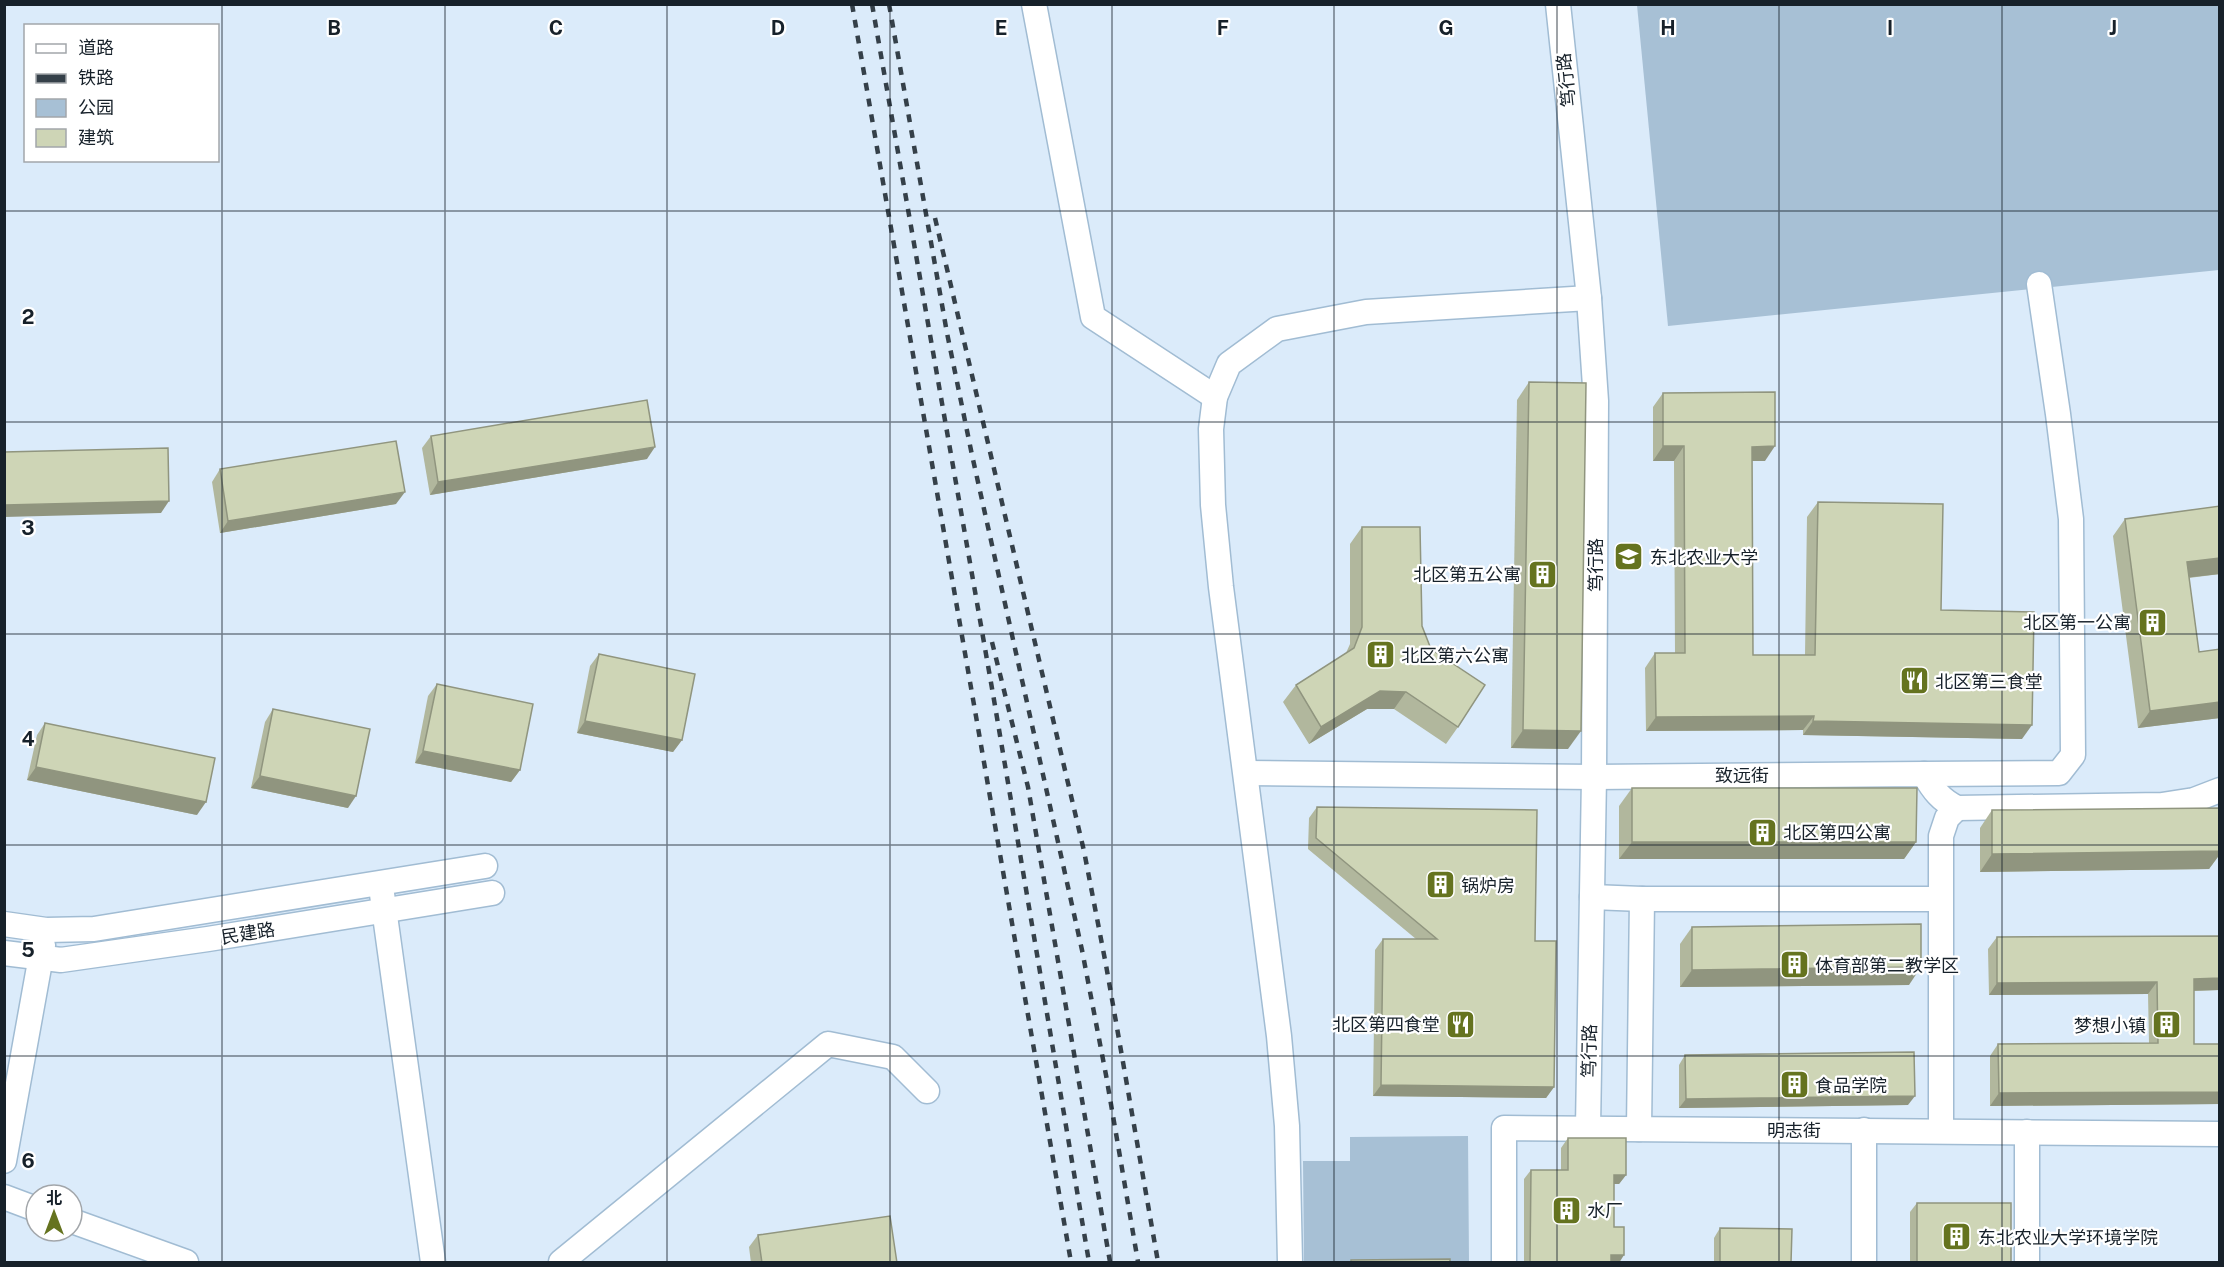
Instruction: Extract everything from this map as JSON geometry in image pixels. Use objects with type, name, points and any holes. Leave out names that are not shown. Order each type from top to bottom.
[{"type":"street","points":[[1034,4],[1093,317],[1215,397]]},
{"type":"street","name":"笃行路","points":[[1558,4],[1589,298],[1596,401],[1594,777],[1588,1127]]},
{"type":"street","name":"致远街","points":[[1246,773],[1594,777],[2059,773],[2073,755],[2071,519],[2039,284]]},
{"type":"street","points":[[1290,1263],[1287,1126],[1279,1036],[1221,587],[1213,505],[1211,429],[1215,397],[1229,364],[1277,329],[1366,312],[1589,298]]},
{"type":"street","points":[[1924,774],[1933,790],[1944,801],[1957,808],[2162,805],[2194,800],[2220,790]]},
{"type":"street","points":[[1941,1131],[1941,836],[1947,818],[1957,808]]},
{"type":"street","name":"民建路","points":[[4,924],[46,930],[94,929],[485,866]]},
{"type":"street","points":[[380,883],[433,1263]]},
{"type":"street","name":"民建路","points":[[4,953],[61,960],[492,893]]},
{"type":"street","points":[[1592,897],[1940,898]]},
{"type":"street","points":[[1639,1129],[1642,898]]},
{"type":"street","points":[[4,1161],[46,930]]},
{"type":"street","points":[[561,1263],[828,1044],[893,1057],[927,1090]]},
{"type":"street","name":"明志街","points":[[1504,1263],[1504,1128],[2220,1134]]},
{"type":"street","points":[[1864,1130],[1864,1263]]},
{"type":"street","points":[[2027,1132],[2027,1263]]},
{"type":"street","points":[[4,1197],[24,1204]]},
{"type":"street","points":[[84,1225],[186,1263]]},
{"type":"green space","points":[[1637,5],[2219,5],[2219,270],[1668,326]]},
{"type":"green space","points":[[1468,1136],[1469,1262],[1304,1262],[1303,1161],[1350,1161],[1350,1137]]},
{"type":"building","name":"北区第五公寓","points":[[1529,382],[1586,383],[1581,731],[1523,730]]},
{"type":"building","points":[[1775,392],[1775,446],[1752,447],[1753,655],[1815,655],[1818,502],[1943,504],[1941,610],[2034,612],[2032,725],[1813,721],[1814,716],[1656,717],[1655,653],[1685,653],[1684,446],[1663,446],[1663,393]]},
{"type":"building","points":[[647,400],[655,447],[438,482],[431,436]]},
{"type":"building","points":[[396,441],[405,492],[228,521],[220,469]]},
{"type":"building","points":[[168,448],[169,501],[4,505],[4,452]]},
{"type":"building","name":"北区第一公寓","points":[[2220,506],[2220,558],[2187,562],[2199,652],[2220,649],[2220,702],[2150,711],[2125,519]]},
{"type":"building","name":"北区第六公寓","points":[[1362,527],[1420,527],[1422,626],[1431,649],[1485,685],[1458,727],[1406,692],[1380,691],[1321,727],[1296,685],[1354,648],[1362,627]]},
{"type":"building","points":[[599,654],[695,674],[682,740],[585,721]]},
{"type":"building","points":[[437,684],[533,704],[520,770],[423,751]]},
{"type":"building","points":[[273,709],[370,729],[356,796],[260,776]]},
{"type":"building","points":[[45,723],[215,758],[206,802],[36,767]]},
{"type":"building","name":"北区第四公寓","points":[[1632,788],[1917,788],[1916,842],[1632,842]]},
{"type":"building","points":[[1317,807],[1537,810],[1535,941],[1556,941],[1554,1087],[1381,1085],[1383,939],[1437,939],[1316,838]]},
{"type":"building","points":[[2220,808],[2220,851],[1992,854],[1992,810]]},
{"type":"building","points":[[1921,924],[1921,967],[1692,970],[1692,927]]},
{"type":"building","name":"梦想小镇","points":[[2220,936],[2220,978],[2194,979],[2194,1044],[2220,1044],[2220,1092],[1999,1093],[1998,1044],[2158,1043],[2157,982],[1997,983],[1997,937]]},
{"type":"building","name":"食品学院","points":[[1914,1052],[1915,1096],[1686,1099],[1685,1055]]},
{"type":"building","name":"水厂","points":[[1568,1138],[1626,1138],[1626,1175],[1614,1175],[1614,1227],[1624,1227],[1624,1255],[1611,1255],[1611,1263],[1530,1263],[1531,1170],[1568,1170]]},
{"type":"building","name":"东北农业大学环境学院","points":[[1917,1203],[2011,1203],[2011,1263],[1917,1263]]},
{"type":"building","points":[[890,1216],[897,1263],[762,1263],[758,1235]]},
{"type":"building","points":[[1720,1228],[1792,1229],[1791,1263],[1720,1263]]},
{"type":"building","points":[[1450,1259],[1450,1263],[1351,1263],[1351,1260]]},
{"type":"railway","points":[[852,4],[1071,1262]]},
{"type":"railway","points":[[872,4],[993,694],[1089,1262]]},
{"type":"railway","points":[[889,4],[947,333],[1082,950],[1138,1262]]},
{"type":"railway","points":[[935,218],[1084,851],[1158,1262]]},
{"type":"railway","points":[[992,642],[1028,787],[1110,1262]]},
{"type":"place","name":"东北农业大学","points":[[1629,557]]},
{"type":"place","name":"北区第五公寓","points":[[1542,574]]},
{"type":"place","name":"北区第一公寓","points":[[2152,622]]},
{"type":"place","name":"北区第六公寓","points":[[1380,655]]},
{"type":"place","name":"北区第三食堂","points":[[1914,681]]},
{"type":"place","name":"北区第四公寓","points":[[1762,832]]},
{"type":"place","name":"锅炉房","points":[[1440,885]]},
{"type":"place","name":"体育部第二教学区","points":[[1794,965]]},
{"type":"place","name":"北区第四食堂","points":[[1461,1024]]},
{"type":"place","name":"梦想小镇","points":[[2167,1025]]},
{"type":"place","name":"食品学院","points":[[1794,1085]]},
{"type":"place","name":"水厂","points":[[1566,1210]]},
{"type":"place","name":"东北农业大学环境学院","points":[[1957,1237]]}]
